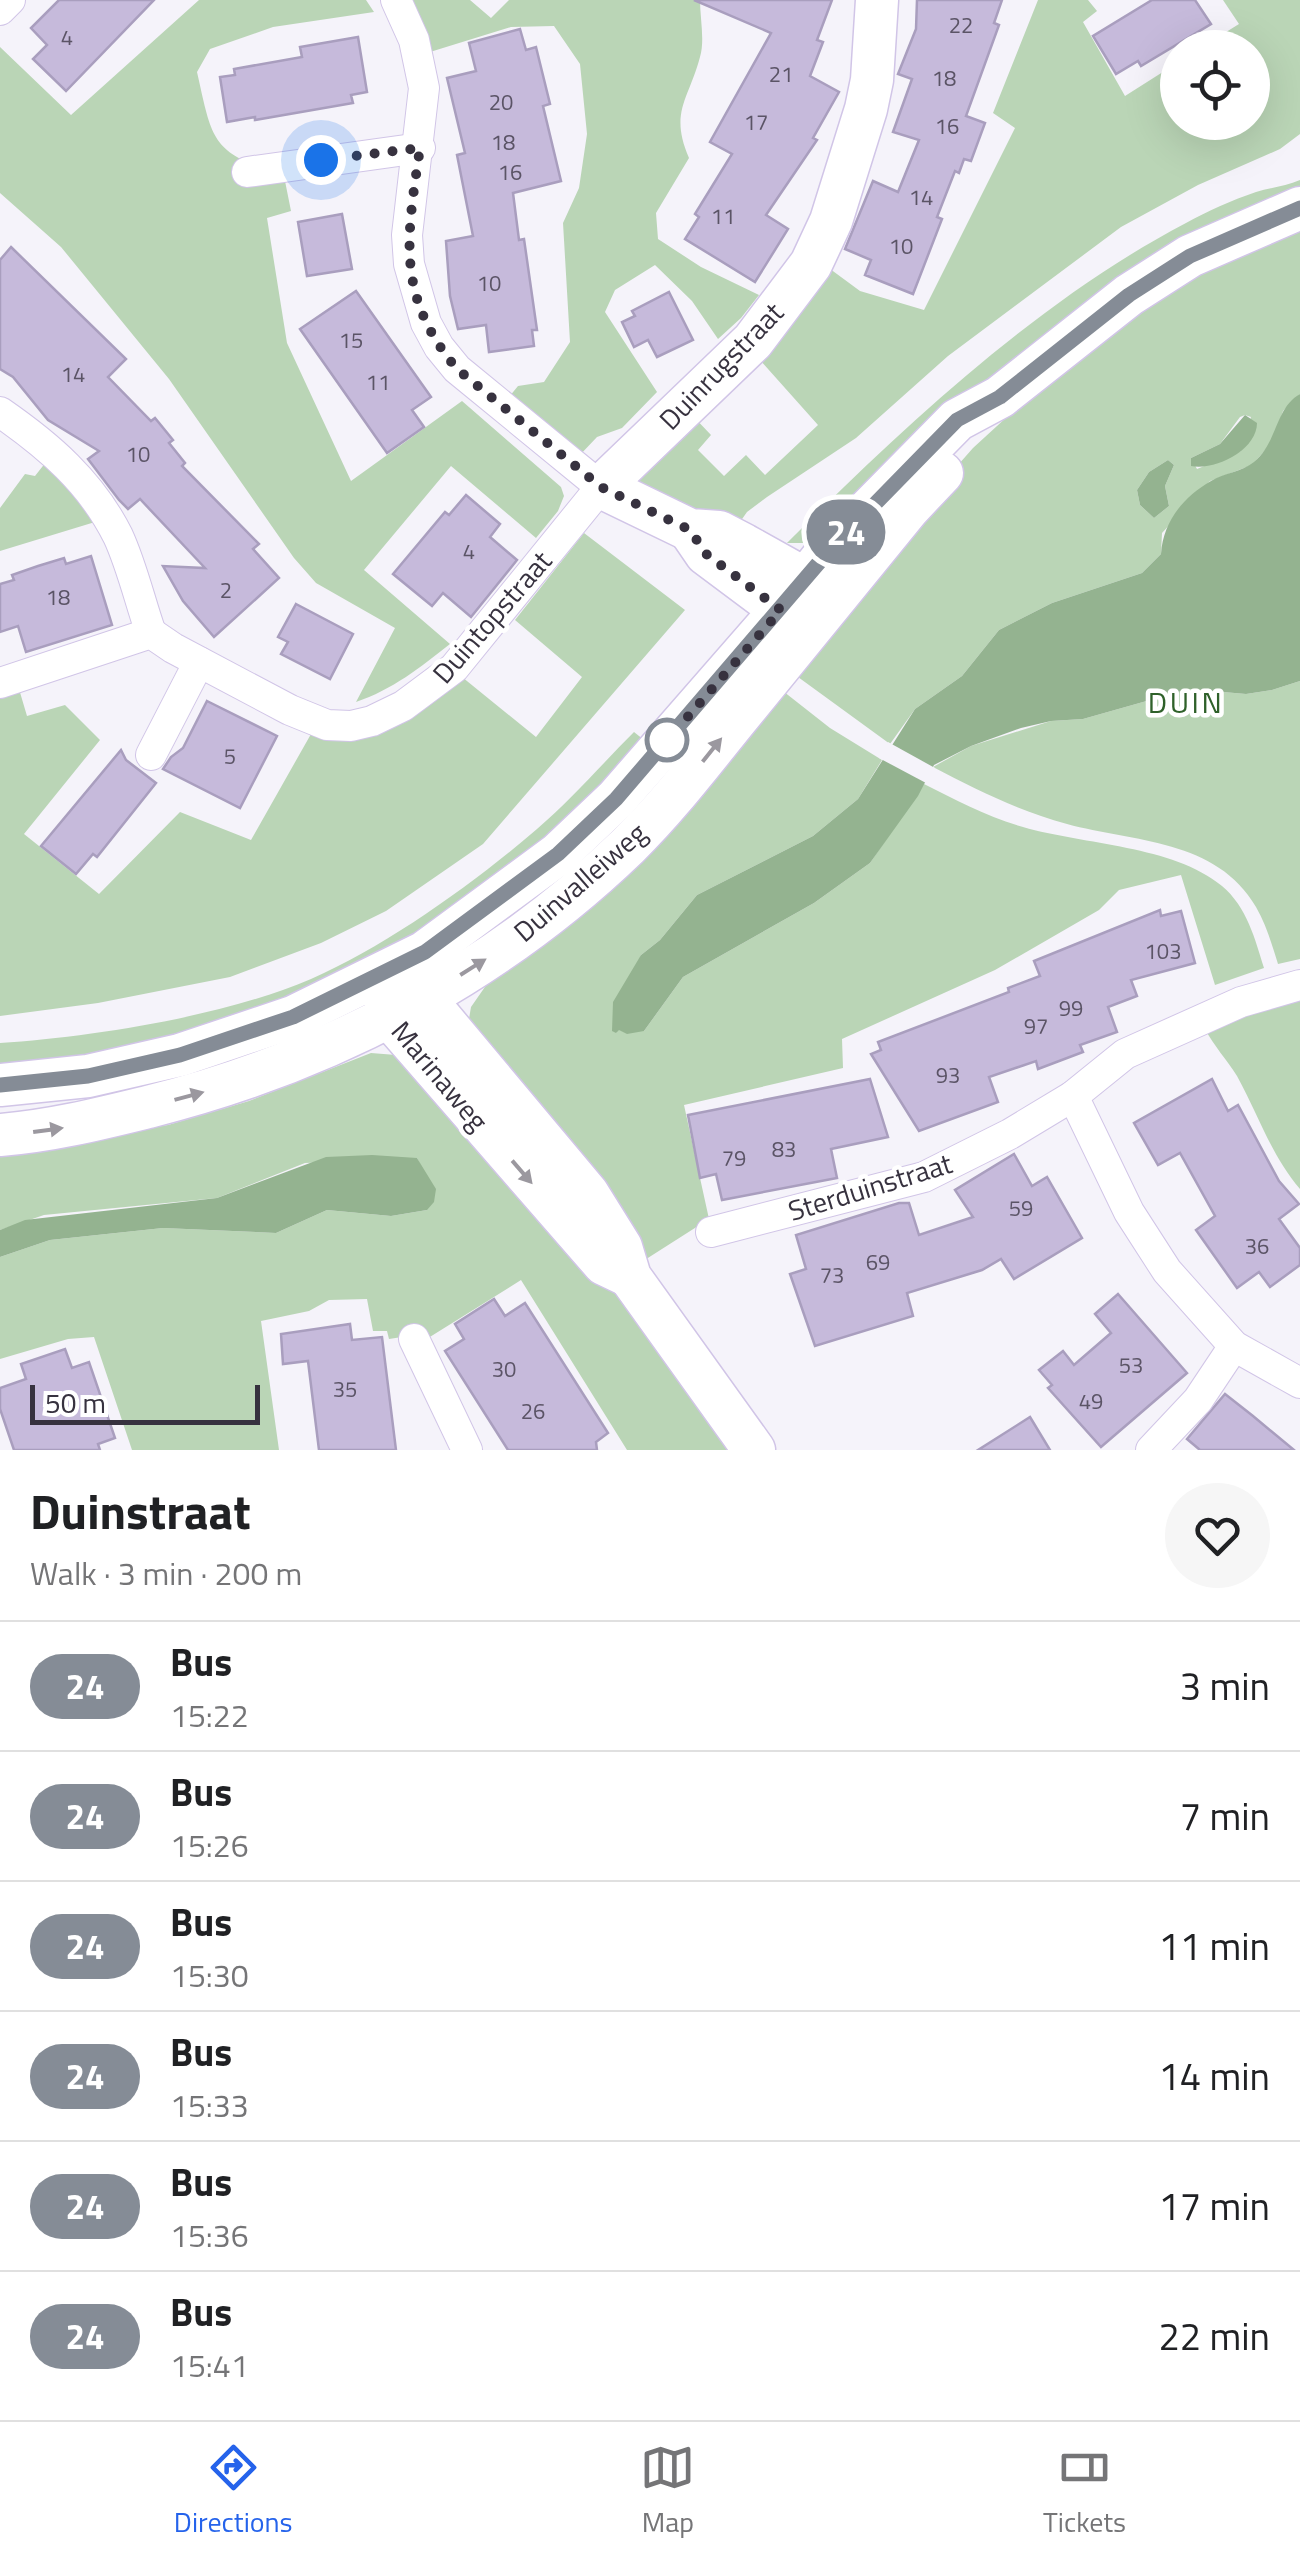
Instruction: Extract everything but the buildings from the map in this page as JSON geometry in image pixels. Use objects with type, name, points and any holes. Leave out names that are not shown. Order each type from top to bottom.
[{"type":"street","points":[[0,10],[10,0]]},
{"type":"street","points":[[396,0],[414,40],[424,88],[407,235],[415,295],[438,347],[457,369],[601,487],[690,530],[719,532],[804,600]]},
{"type":"street","name":"Duinrugstraat","points":[[601,487],[753,341],[811,264],[837,205],[866,110],[877,0]]},
{"type":"street","points":[[247,172],[420,148]]},
{"type":"street","name":"Duinvalleiweg","points":[[0,1136],[54,1130],[198,1094],[277,1068],[407,1008],[523,934],[631,843],[685,783],[862,514],[943,433],[957,420],[1000,397],[1129,295],[1190,256],[1300,208]]},
{"type":"street","points":[[0,412],[48,446],[90,491],[118,538],[151,633],[0,683]]},
{"type":"street","name":"Duintopstraat","points":[[151,633],[199,662],[328,726],[351,726],[372,720],[404,706],[454,668],[601,487]]},
{"type":"street","name":"Duinvalleiweg","points":[[0,1085],[88,1076],[180,1055],[293,1017],[425,952],[558,854],[616,799],[804,600]]},
{"type":"street","points":[[151,754],[199,662]]},
{"type":"street","name":"Marinaweg","points":[[378,977],[588,1194],[621,1247],[630,1277],[754,1450]]},
{"type":"street","name":"Sterduinstraat","points":[[711,1232],[924,1177],[996,1143],[1073,1096],[1125,1054],[1241,1002],[1300,985]]},
{"type":"street","points":[[1073,1096],[1129,1212],[1167,1271],[1234,1346],[1300,1383]]},
{"type":"street","points":[[414,1339],[467,1450]]},
{"type":"street","points":[[1151,1450],[1198,1400],[1234,1346]]},
{"type":"shaded area","points":[[199,0],[366,0],[374,12],[273,27],[210,49],[197,72],[207,115],[219,142],[242,160],[284,176],[291,211],[267,218],[287,343],[351,481],[462,401],[561,487],[564,496],[558,511],[536,538],[451,466],[364,570],[450,644],[394,684],[356,702],[395,628],[316,583],[294,558],[169,379],[61,247],[0,193],[0,47],[71,115]]},
{"type":"shaded area","points":[[411,0],[470,0],[491,18],[509,0],[700,0],[701,51],[681,117],[689,158],[656,213],[658,239],[701,267],[759,295],[718,339],[692,301],[655,265],[615,290],[605,312],[657,392],[622,428],[597,437],[578,457],[509,397],[518,386],[544,382],[570,342],[563,223],[579,188],[587,134],[580,64],[554,26],[511,27],[430,52]]},
{"type":"shaded area","points":[[1038,0],[1088,0],[1097,11],[1083,22],[1125,96],[1160,74],[1160,140],[1270,140],[1270,30],[1229,30],[1239,24],[1223,0],[1300,0],[1300,134],[1280,149],[1198,185],[1121,227],[948,356],[856,438],[747,512],[735,529],[640,484],[638,476],[692,415],[711,435],[698,450],[724,476],[746,455],[765,475],[818,425],[760,360],[822,263],[860,291],[924,310],[1015,128],[993,113]]},
{"type":"shaded area","points":[[1300,180],[1300,193],[820,543],[787,543],[925,411],[1078,289],[1203,214],[1247,195]]},
{"type":"shaded area","points":[[1300,226],[1300,394],[1283,411],[1273,441],[1252,465],[1210,481],[1162,533],[1161,554],[1142,573],[1052,603],[999,630],[962,676],[915,709],[890,744],[787,669],[862,574],[973,448],[1046,381],[1186,279]],"holes":[[[1245,415],[1251,417],[1241,451],[1197,469],[1191,458],[1220,444]],[[1168,460],[1174,465],[1165,486],[1169,506],[1154,518],[1140,505],[1137,490],[1149,472]]]},
{"type":"shaded area","points":[[1300,394],[1300,681],[1246,694],[1189,689],[1083,719],[1021,728],[971,746],[934,765],[918,796],[870,863],[814,903],[683,977],[644,1031],[612,1031],[613,1002],[641,955],[660,940],[697,895],[813,836],[858,799],[915,709],[962,676],[999,630],[1052,603],[1142,573],[1161,554],[1170,521],[1183,503],[1211,481],[1254,462],[1268,445],[1286,408]]},
{"type":"shaded area","points":[[1245,415],[1257,423],[1250,442],[1242,450],[1222,462],[1191,466],[1191,458],[1220,444]]},
{"type":"shaded area","points":[[1168,460],[1174,465],[1165,486],[1169,506],[1154,518],[1140,505],[1137,490],[1149,472]]},
{"type":"shaded area","points":[[46,462],[95,522],[0,551],[0,508],[25,474],[35,476]]},
{"type":"shaded area","points":[[584,533],[685,610],[483,844],[386,911],[321,943],[230,977],[98,1003],[0,1016],[0,693],[19,689],[27,716],[65,705],[100,740],[24,834],[99,894],[180,812],[251,840],[311,734],[462,677],[536,737],[582,677],[515,620]]},
{"type":"shaded area","points":[[1300,681],[1300,959],[1278,964],[1256,907],[1219,868],[1172,847],[1049,819],[933,767],[971,746],[1051,721],[1083,719],[1189,689],[1246,694]]},
{"type":"shaded area","points":[[774,684],[830,728],[882,760],[858,799],[813,836],[697,895],[660,940],[641,955],[616,1033],[618,1029],[644,1031],[683,977],[814,903],[870,863],[924,784],[1010,823],[1153,854],[1202,872],[1238,904],[1264,968],[1215,985],[1181,875],[1119,890],[1099,910],[995,970],[842,1039],[843,1068],[684,1105],[709,1219],[640,1263],[469,1019],[471,1007],[487,984]]},
{"type":"shaded area","points":[[634,732],[644,740],[525,869],[277,1016],[0,1075],[0,1043],[117,1030],[239,1004],[311,979],[370,949],[458,892],[512,850],[562,806]]},
{"type":"shaded area","points":[[1300,998],[1300,1189],[1273,1148],[1237,1076],[1205,1029]]},
{"type":"shaded area","points":[[371,1053],[396,1055],[627,1300],[735,1450],[627,1450],[521,1280],[425,1340],[421,1334],[389,1339],[387,1331],[373,1331],[367,1299],[329,1300],[309,1311],[261,1321],[279,1450],[132,1450],[94,1337],[68,1339],[0,1359],[0,1257],[50,1240],[163,1228],[276,1233],[327,1210],[391,1216],[427,1210],[423,1170],[417,1158],[305,1163],[217,1198],[44,1215],[0,1230],[0,1149],[168,1125],[249,1101]]},
{"type":"shaded area","points":[[326,1157],[417,1158],[436,1189],[434,1202],[427,1210],[391,1216],[327,1210],[276,1233],[163,1228],[50,1240],[0,1257],[0,1230],[25,1220],[217,1198]]},
{"type":"pier","points":[[888,742],[935,768],[926,783],[879,758]]},
{"type":"bus line","name":"24","points":[[0,1085],[88,1076],[180,1055],[293,1017],[425,952],[558,854],[616,799],[862,514],[957,420],[1000,397],[1129,295],[1190,256],[1300,208]]},
{"type":"district","name":"DUIN","points":[[1186,703]]},
{"type":"route","points":[[321,160],[420,148],[407,235],[409,264],[415,295],[438,347],[457,369],[601,487],[690,530],[706,554],[781,610],[664,744],[667,740]]}]
